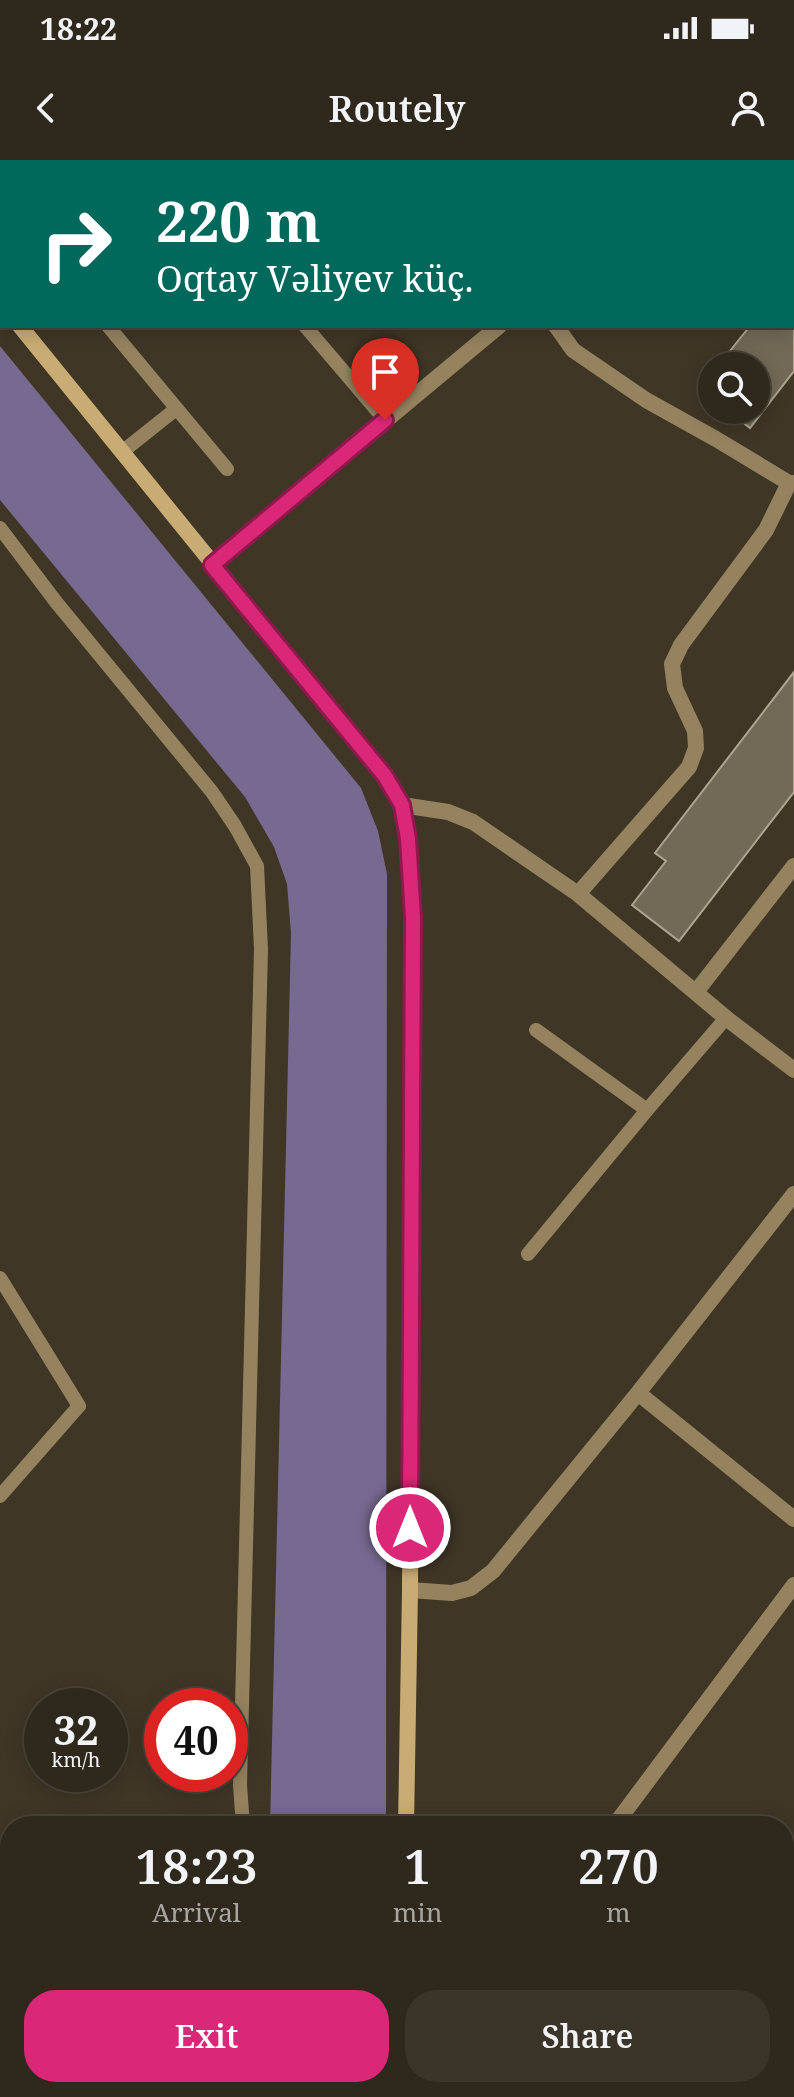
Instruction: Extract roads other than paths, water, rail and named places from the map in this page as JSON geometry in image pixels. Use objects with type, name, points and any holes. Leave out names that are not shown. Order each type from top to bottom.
[{"type":"street","points":[[22,328],[385,776],[402,805],[408,839],[413,917],[406,1816]]},
{"type":"street","points":[[212,565],[497,328]]},
{"type":"street","points":[[557,328],[573,350],[646,400],[792,483],[766,530],[681,645],[672,664],[675,688],[695,731],[696,748],[689,767],[578,894]]},
{"type":"street","points":[[402,805],[448,812],[473,822],[578,894],[726,1018],[794,1070]]},
{"type":"street","points":[[696,992],[794,866]]},
{"type":"street","points":[[410,1590],[452,1593],[471,1588],[493,1571],[794,1194]]},
{"type":"street","points":[[638,1393],[794,1519]]},
{"type":"street","points":[[621,1816],[794,1585]]},
{"type":"lane","points":[[110,328],[227,469]]},
{"type":"lane","points":[[307,328],[385,420]]},
{"type":"lane","points":[[122,452],[176,409]]},
{"type":"lane","points":[[0,528],[56,602],[212,792],[257,866],[261,949],[240,1785],[242,1816]]},
{"type":"lane","points":[[528,1254],[726,1018]]},
{"type":"lane","points":[[536,1030],[647,1110]]},
{"type":"lane","points":[[0,1278],[79,1406],[0,1496]]}]
